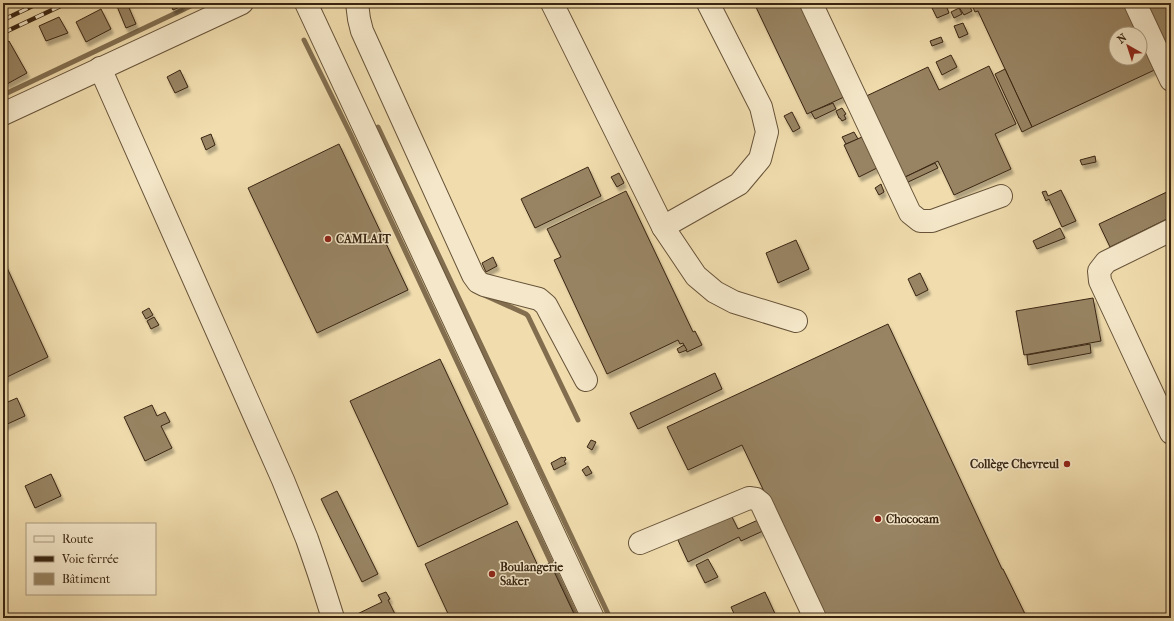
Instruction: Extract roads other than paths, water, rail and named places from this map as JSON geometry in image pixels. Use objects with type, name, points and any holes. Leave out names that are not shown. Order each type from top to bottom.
[{"type":"street","points":[[3,114],[242,3]]},
{"type":"street","points":[[306,3],[593,618]]},
{"type":"street","points":[[357,3],[362,30],[473,275],[478,282],[484,285],[539,298],[546,304],[586,380]]},
{"type":"street","points":[[552,3],[663,227],[696,276],[715,292],[734,302],[796,320]]},
{"type":"street","points":[[663,227],[739,184],[760,159],[767,132],[761,107],[708,3]]},
{"type":"street","points":[[811,3],[910,213],[920,220],[932,221],[1001,196]]},
{"type":"street","points":[[1135,3],[1171,80]]},
{"type":"street","points":[[100,68],[282,480],[309,546],[333,618]]},
{"type":"street","points":[[1171,230],[1106,262],[1099,271],[1100,281],[1171,433]]},
{"type":"street","points":[[640,543],[749,498],[756,498],[761,503],[815,618]]},
{"type":"waterway","points":[[3,95],[197,3]]},
{"type":"waterway","points":[[304,40],[350,133],[577,618]]},
{"type":"waterway","points":[[378,127],[610,618]]},
{"type":"waterway","points":[[484,295],[528,316],[578,420]]},
{"type":"railway","points":[[3,20],[39,3]]},
{"type":"railway","points":[[3,33],[67,3]]},
{"type":"place","name":"CAMLAIT","points":[[328,239]]},
{"type":"place","name":"Collège Chevreul","points":[[1067,464]]},
{"type":"place","name":"Chococam","points":[[878,519]]},
{"type":"place","name":"Boulangerie Saker","points":[[492,574]]}]
